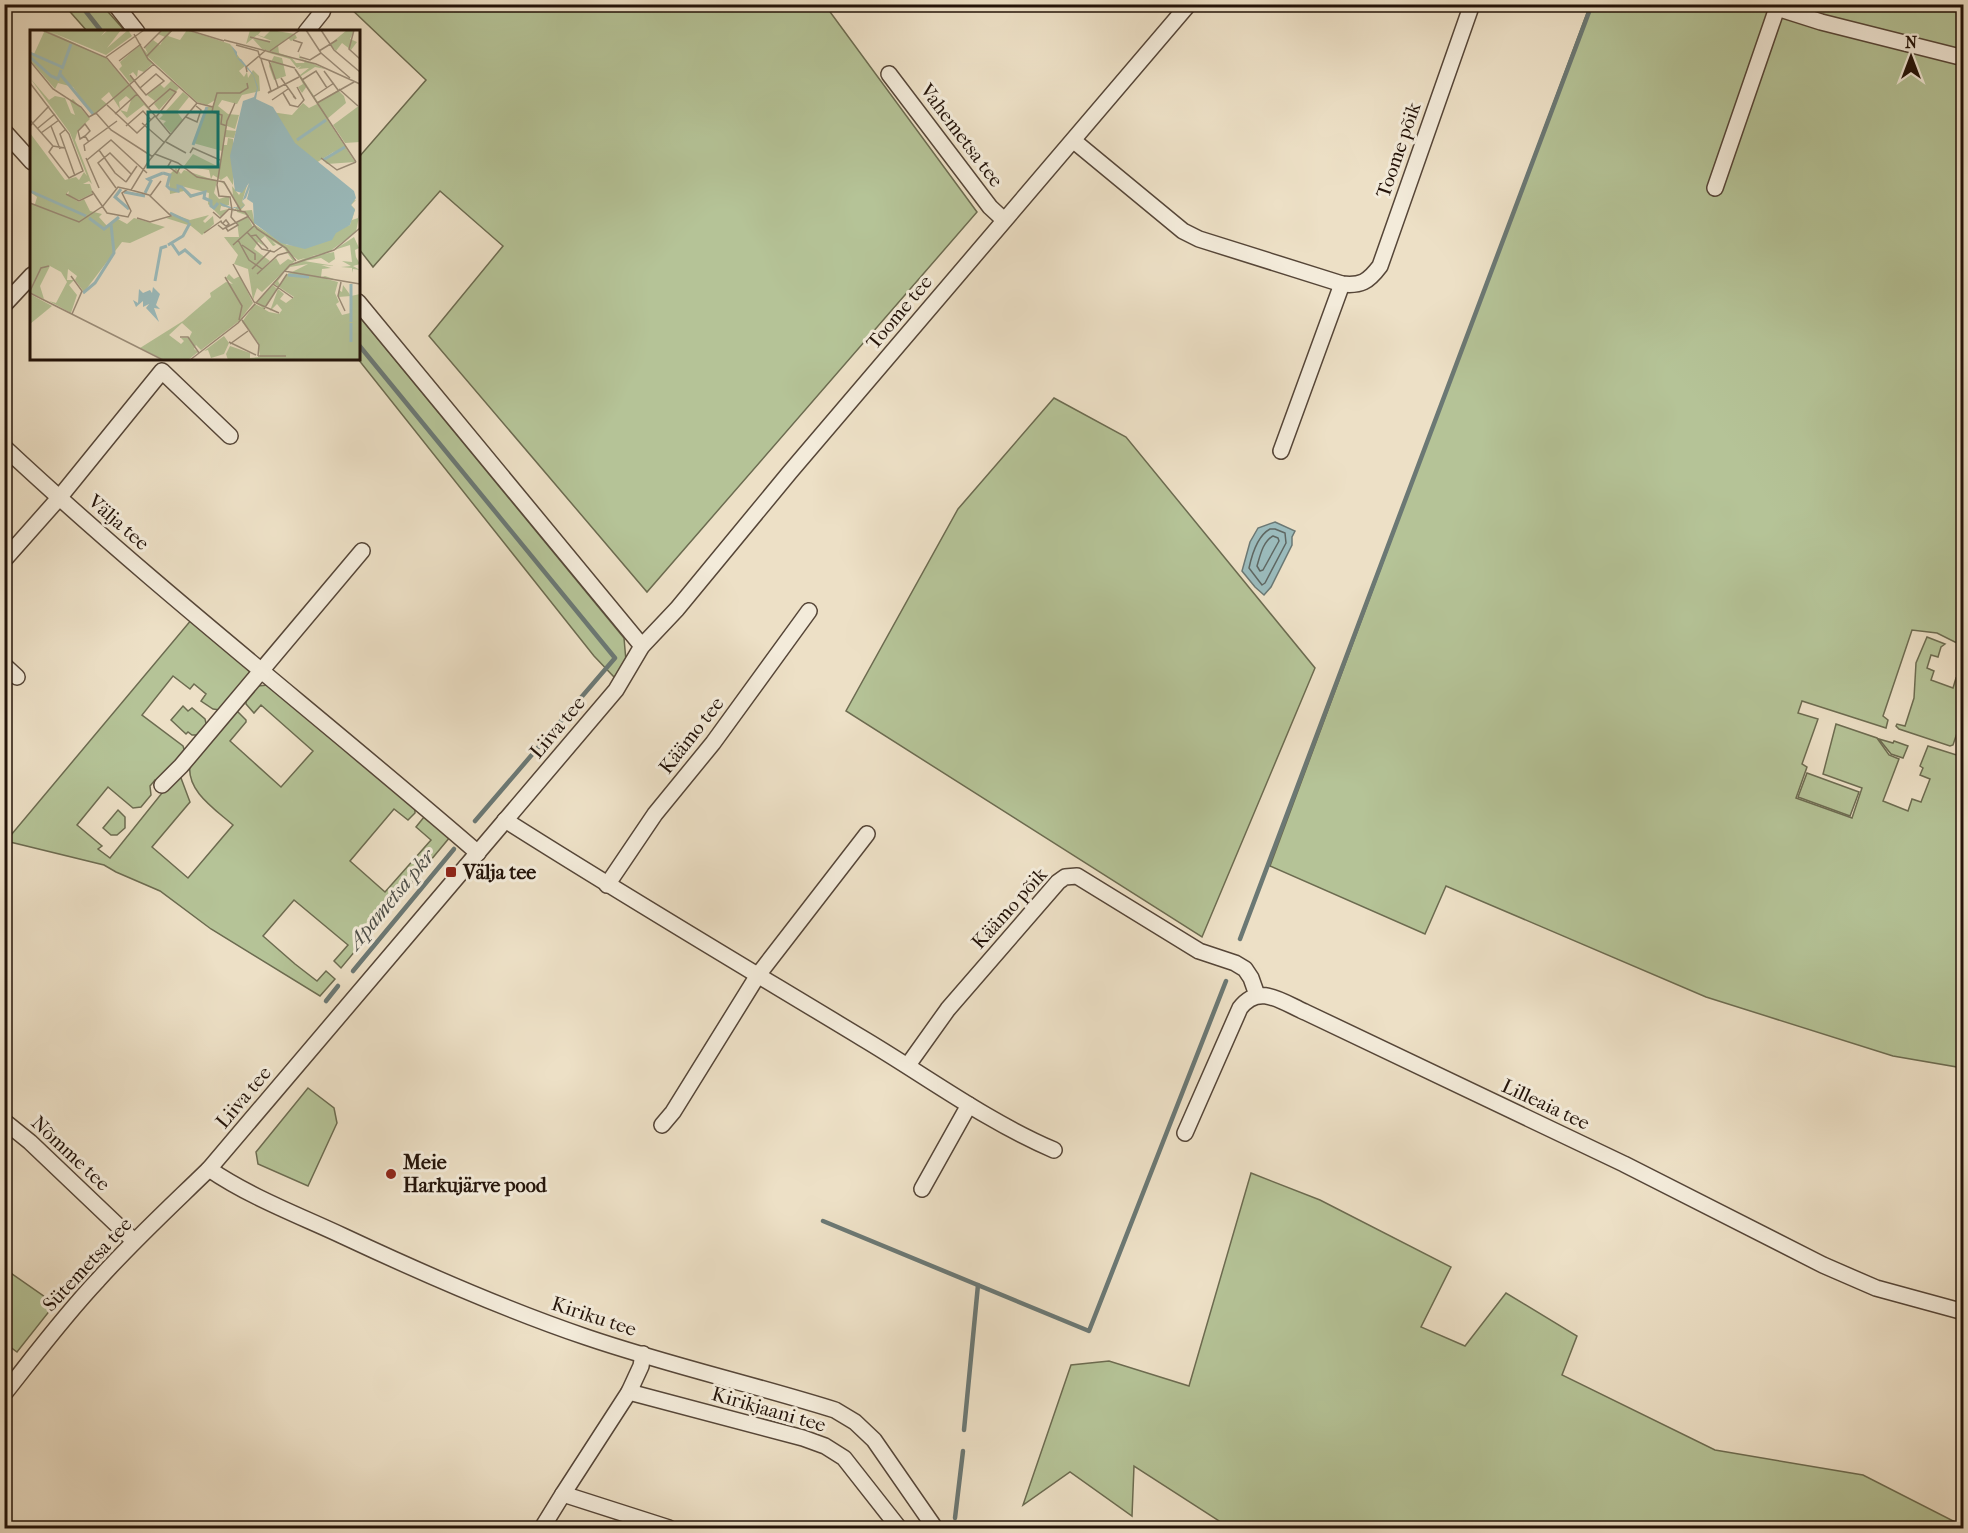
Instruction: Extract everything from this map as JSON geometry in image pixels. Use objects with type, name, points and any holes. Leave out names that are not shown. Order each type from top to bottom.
[{"type":"street","points":[[115,4],[135,30]]},
{"type":"street","points":[[308,30],[322,12],[325,4]]},
{"type":"street","name":"Toome tee","points":[[642,646],[678,609],[784,479],[1189,4]]},
{"type":"street","name":"Toome põik","points":[[1342,284],[1356,285],[1365,281],[1380,266],[1472,4]]},
{"type":"street","points":[[1715,188],[1778,6],[1821,22],[1964,58]]},
{"type":"street","name":"Vahemetsa tee","points":[[888,74],[990,207],[1004,220]]},
{"type":"street","points":[[4,131],[30,160]]},
{"type":"street","points":[[1074,141],[1183,231],[1199,239],[1342,284],[1281,452]]},
{"type":"street","points":[[4,305],[30,277]]},
{"type":"street","points":[[360,304],[642,646]]},
{"type":"street","name":"Välja tee","points":[[4,560],[59,498],[162,371],[230,436]]},
{"type":"street","name":"Välja tee","points":[[4,447],[59,498],[261,672],[478,852]]},
{"type":"street","points":[[162,785],[261,672],[362,551]]},
{"type":"street","name":"Käämo tee","points":[[607,885],[655,814],[713,743],[809,611]]},
{"type":"street","name":"Liiva tee","points":[[209,1169],[616,690],[642,646]]},
{"type":"street","points":[[4,665],[17,677]]},
{"type":"street","points":[[505,820],[607,885],[908,1065],[969,1106],[1054,1150]]},
{"type":"street","points":[[662,1125],[673,1112],[758,975],[867,834]]},
{"type":"street","name":"Käämo põik","points":[[908,1065],[948,1009],[1058,882],[1071,876],[1077,876],[1199,951],[1236,963],[1245,969],[1251,978],[1257,995]]},
{"type":"street","points":[[1185,1133],[1240,1008],[1251,997],[1257,995]]},
{"type":"street","name":"Lilleaia tee","points":[[1257,995],[1273,998],[1305,1012],[1604,1154],[1876,1288],[1964,1312]]},
{"type":"street","points":[[922,1189],[969,1106]]},
{"type":"street","name":"Nõmme tee","points":[[4,1121],[30,1142],[134,1242]]},
{"type":"street","name":"Sütemetsa tee","points":[[4,1394],[62,1320],[134,1242],[209,1169]]},
{"type":"street","name":"Kiriku tee","points":[[209,1169],[242,1189],[407,1266],[522,1314],[588,1338],[835,1410],[855,1422],[874,1440],[935,1528]]},
{"type":"street","points":[[542,1528],[629,1392],[641,1366],[643,1354]]},
{"type":"street","name":"Kirikjaani tee","points":[[629,1392],[803,1438],[825,1446],[844,1458],[899,1528]]},
{"type":"street","points":[[563,1494],[669,1528]]},
{"type":"green space","points":[[489,4],[825,5],[977,212],[647,592],[429,336],[503,246],[440,191],[373,267],[360,250],[360,156],[426,80],[347,5],[479,5],[484,10]]},
{"type":"green space","points":[[64,5],[102,5],[124,30],[86,30]]},
{"type":"green space","points":[[1590,5],[1963,5],[1963,655],[1958,653],[1957,643],[1937,633],[1912,630],[1883,716],[1888,720],[1886,728],[1802,701],[1798,713],[1818,719],[1802,764],[1807,767],[1796,798],[1852,818],[1862,788],[1823,774],[1836,724],[1877,738],[1889,755],[1899,759],[1883,801],[1908,811],[1912,799],[1921,802],[1930,779],[1920,775],[1923,768],[1920,766],[1928,746],[1963,757],[1963,1068],[1893,1056],[1706,997],[1446,886],[1425,934],[1270,866]]},
{"type":"green space","points":[[360,317],[624,638],[626,661],[615,678],[594,656],[359,360]]},
{"type":"green space","points":[[1054,398],[1126,437],[1315,668],[1202,937],[846,711],[958,509]]},
{"type":"green space","points":[[192,619],[249,666],[251,675],[220,710],[213,709],[201,701],[206,694],[194,684],[190,689],[173,676],[142,715],[183,746],[185,752],[159,783],[155,780],[150,786],[151,795],[141,807],[133,808],[108,787],[77,825],[102,846],[98,849],[110,858],[166,788],[177,778],[181,778],[190,802],[152,847],[188,878],[233,825],[210,806],[197,791],[192,783],[190,764],[235,712],[238,712],[246,722],[230,741],[281,787],[313,751],[261,705],[254,713],[246,704],[246,700],[258,686],[268,685],[415,807],[415,813],[408,820],[394,809],[350,861],[385,892],[431,840],[416,827],[424,817],[427,817],[450,837],[341,968],[334,961],[348,945],[294,900],[263,936],[317,981],[326,971],[335,979],[320,996],[211,929],[160,891],[104,865],[6,841]]},
{"type":"green space","points":[[1927,637],[1945,644],[1941,647],[1938,657],[1931,655],[1927,668],[1934,671],[1931,680],[1953,688],[1956,678],[1963,680],[1963,715],[1953,745],[1950,746],[1896,726],[1897,724],[1905,726],[1914,698],[1916,663]]},
{"type":"green space","points":[[183,706],[188,711],[192,708],[205,719],[207,727],[200,735],[192,735],[188,732],[186,734],[171,720]]},
{"type":"green space","points":[[1879,739],[1908,746],[1903,758],[1891,754]]},
{"type":"green space","points":[[1807,773],[1859,792],[1850,816],[1798,797]]},
{"type":"green space","points":[[118,810],[125,817],[125,828],[117,835],[111,835],[103,828]]},
{"type":"green space","points":[[308,1088],[334,1108],[337,1123],[308,1186],[258,1164],[256,1152]]},
{"type":"green space","points":[[1251,1173],[1320,1200],[1451,1267],[1421,1327],[1465,1346],[1506,1293],[1577,1336],[1562,1375],[1715,1450],[1863,1475],[1963,1528],[1230,1528],[1134,1466],[1132,1516],[1070,1472],[1023,1505],[1071,1365],[1109,1361],[1189,1386]]},
{"type":"green space","points":[[5,1269],[55,1304],[17,1352],[5,1343]]},
{"type":"water","points":[[1275,522],[1295,531],[1292,545],[1271,587],[1264,595],[1242,571],[1250,542],[1258,528]]},
{"type":"waterway","points":[[80,4],[100,30]]},
{"type":"waterway","points":[[1240,939],[1592,4]]},
{"type":"waterway","points":[[360,346],[615,658],[475,821]]},
{"type":"waterway","name":"Apametsa pkr","points":[[353,971],[454,849]]},
{"type":"waterway","points":[[823,1221],[1089,1331],[1226,981]]},
{"type":"waterway","name":"Apametsa pkr","points":[[326,1001],[338,986]]},
{"type":"waterway","points":[[964,1430],[978,1285]]},
{"type":"waterway","points":[[955,1518],[963,1451]]},
{"type":"place","name":"Välja tee","points":[[451,872]]},
{"type":"place","name":"Meie Harkujärve pood","points":[[391,1174]]}]
